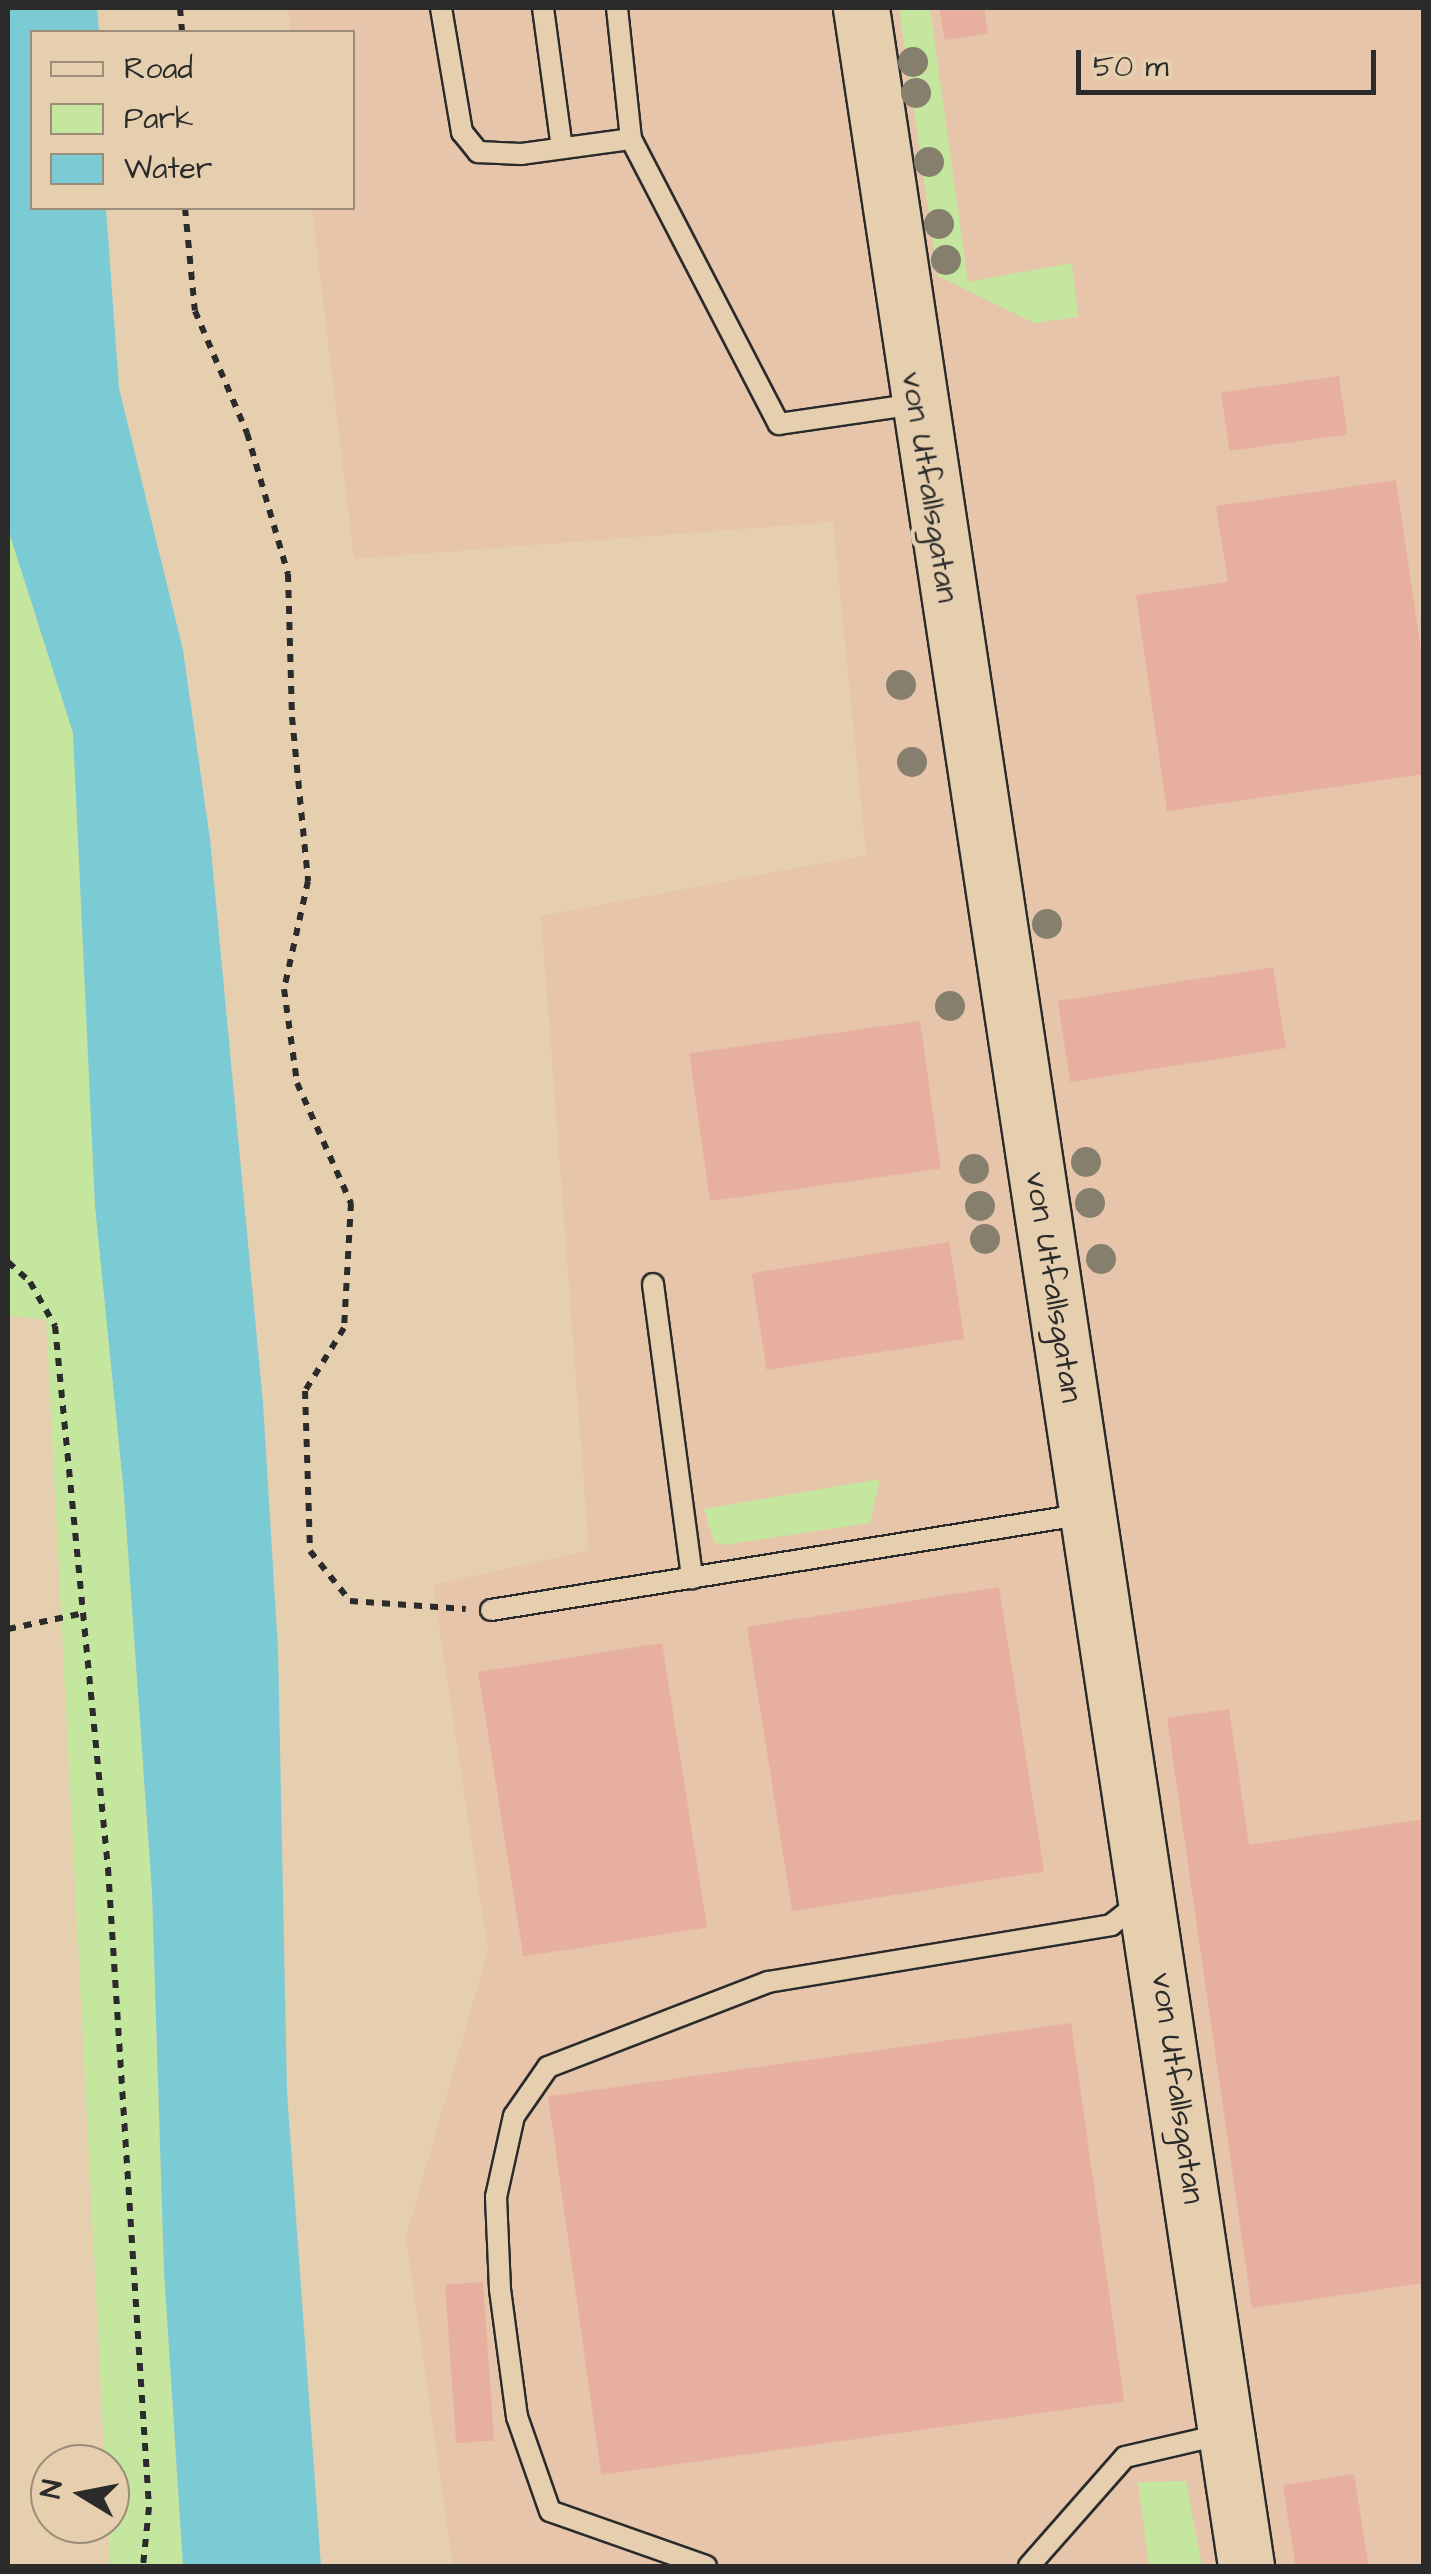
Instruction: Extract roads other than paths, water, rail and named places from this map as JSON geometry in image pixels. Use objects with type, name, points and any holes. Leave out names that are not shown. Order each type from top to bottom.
[{"type":"street","name":"von Utfallsgatan","points":[[861,8],[916,404],[1150,1895],[1246,2566]]},
{"type":"lane","points":[[441,8],[462,132],[478,152],[562,148],[631,139]]},
{"type":"lane","points":[[543,8],[562,148]]},
{"type":"lane","points":[[617,8],[631,139],[779,424],[916,404]]},
{"type":"lane","points":[[653,1284],[692,1578]]},
{"type":"lane","points":[[491,1610],[1088,1513]]},
{"type":"lane","points":[[706,2566],[550,2512],[517,2417],[500,2289],[496,2197],[514,2116],[548,2067],[768,1982],[1111,1925],[1150,1895]]},
{"type":"lane","points":[[1029,2566],[1124,2457],[1225,2434]]},
{"type":"water","points":[[8,8],[97,8],[99,30],[30,30],[30,210],[106,210],[119,388],[183,650],[210,839],[263,1403],[278,1649],[287,2092],[321,2566],[183,2566],[164,2271],[152,1892],[124,1494],[95,1206],[73,733],[8,529]]}]
